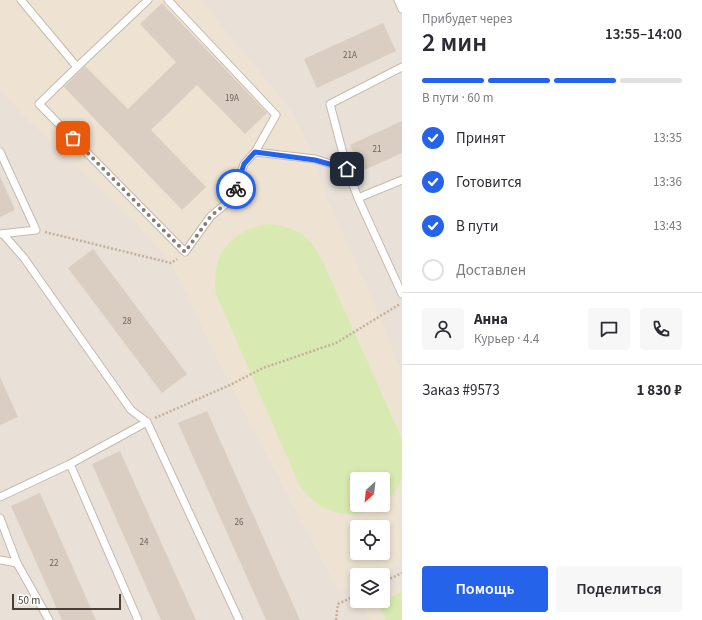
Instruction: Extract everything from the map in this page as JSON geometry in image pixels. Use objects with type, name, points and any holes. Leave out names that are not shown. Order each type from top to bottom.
[{"type":"lane","points":[[21,0],[77,68]]},
{"type":"lane","points":[[148,0],[39,104],[185,252],[211,216],[233,198],[244,164],[255,152],[276,115],[168,0]]},
{"type":"lane","points":[[398,0],[402,9]]},
{"type":"lane","points":[[402,68],[330,104],[347,169],[358,198],[402,294]]},
{"type":"lane","points":[[0,152],[36,230],[2,234]]},
{"type":"lane","points":[[255,152],[315,160],[347,169]]},
{"type":"lane","points":[[358,198],[402,180]]},
{"type":"lane","points":[[2,234],[24,258],[131,410],[147,422],[239,620]]},
{"type":"lane","points":[[0,497],[70,464],[147,422]]},
{"type":"lane","points":[[70,464],[138,620]]},
{"type":"lane","points":[[0,518],[17,563],[49,620]]},
{"type":"lane","points":[[0,560],[17,563]]},
{"type":"path","points":[[36,230],[171,263],[185,252]]},
{"type":"path","points":[[147,422],[230,385],[263,368],[336,344],[402,303]]},
{"type":"path","points":[[390,579],[402,573]]},
{"type":"path","points":[[336,620],[338,604],[350,598]]},
{"type":"shaded area","points":[[0,0],[402,0],[402,620],[0,620]]},
{"type":"shaded area","points":[[0,0],[201,0],[292,112],[315,159],[326,196],[380,317],[402,374],[402,563],[390,569],[350,568],[350,587],[339,592],[230,385],[171,263],[132,219],[23,115],[0,89]]},
{"type":"shaded area","points":[[402,586],[402,620],[369,620],[364,608],[390,608],[390,591]]},
{"type":"green space","points":[[266,224],[293,229],[306,238],[317,251],[402,439],[402,478],[390,498],[390,472],[350,472],[350,512],[364,512],[358,514],[346,514],[325,509],[307,494],[299,484],[216,294],[216,268],[225,248],[241,233]]},
{"type":"green space","points":[[402,592],[402,620],[386,620],[380,608],[390,608],[390,598]]},
{"type":"building","points":[[162,3],[267,113],[245,134],[197,85],[151,130],[206,187],[182,210],[64,87],[85,66],[128,109],[176,62],[140,24]]},
{"type":"building","points":[[383,23],[396,51],[317,88],[304,59]]},
{"type":"building","points":[[402,121],[402,153],[362,171],[350,145]]},
{"type":"building","points":[[0,176],[15,210],[0,217]]},
{"type":"building","points":[[93,249],[187,374],[162,393],[68,268]]},
{"type":"building","points":[[0,377],[18,417],[0,425]]},
{"type":"building","points":[[207,411],[300,620],[266,620],[178,423]]},
{"type":"building","points":[[120,451],[196,620],[161,620],[92,464]]},
{"type":"building","points":[[40,493],[96,620],[62,620],[11,506]]},
{"type":"way so far","points":[[73,138],[185,252],[211,216],[233,198],[236,189]]},
{"type":"route","points":[[236,189],[244,164],[255,152],[315,160],[347,169]]}]
